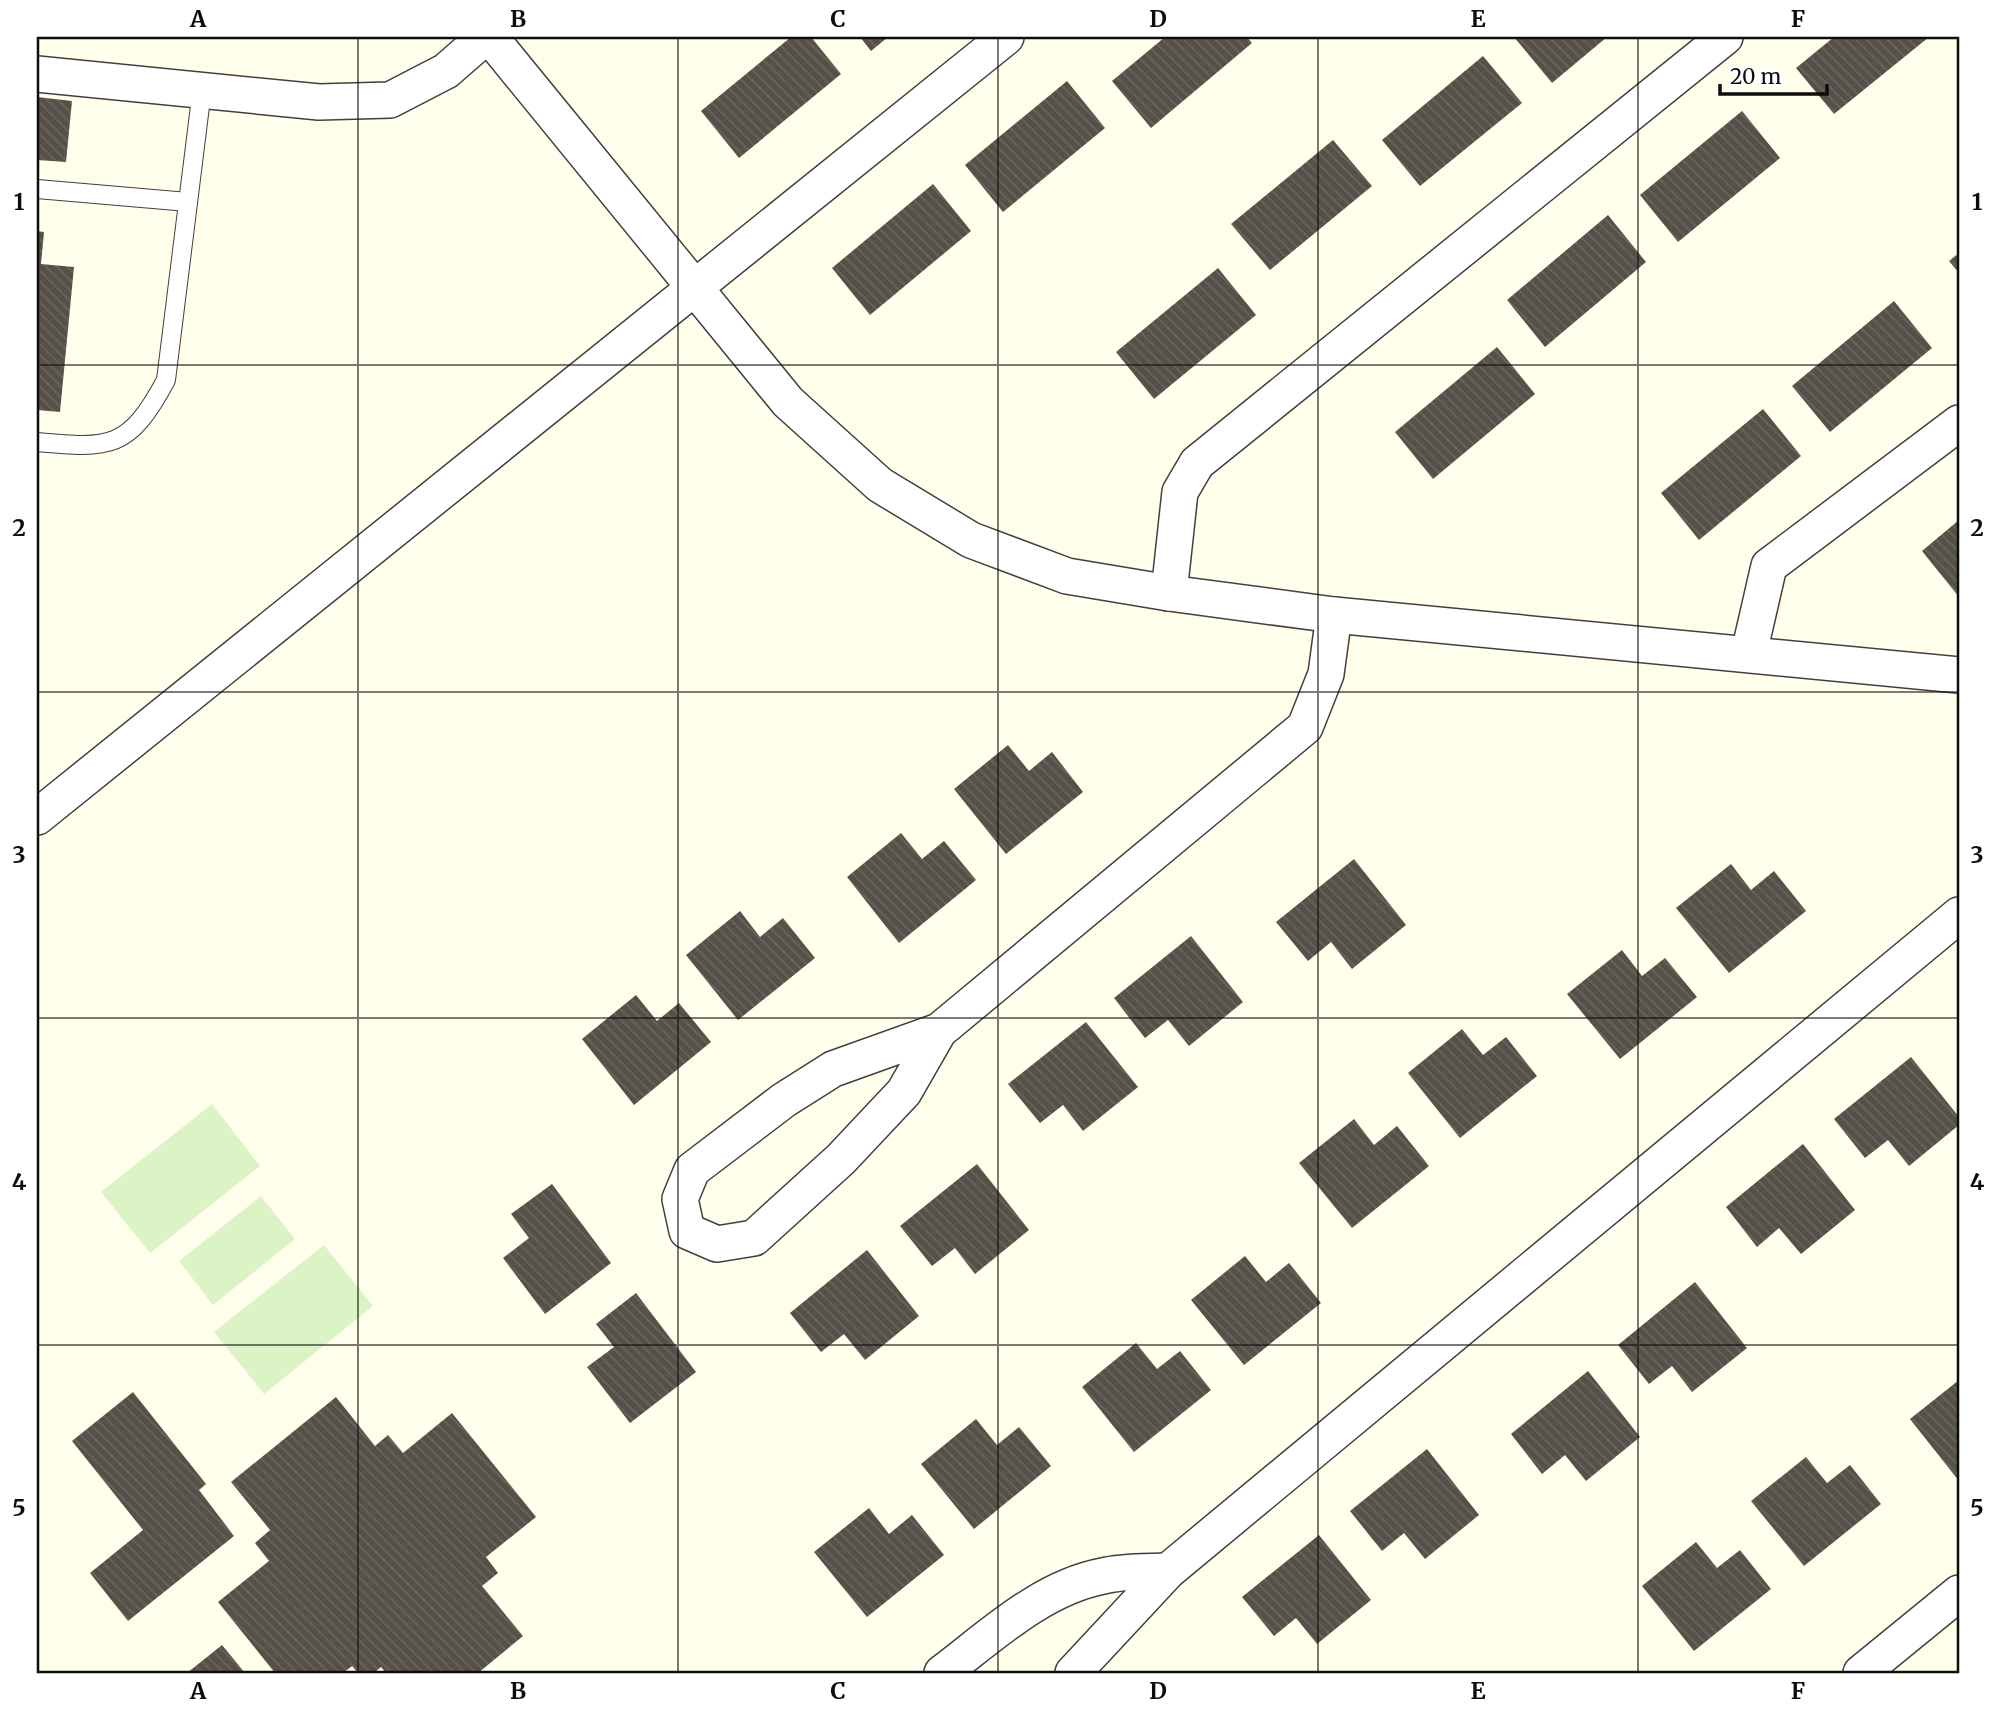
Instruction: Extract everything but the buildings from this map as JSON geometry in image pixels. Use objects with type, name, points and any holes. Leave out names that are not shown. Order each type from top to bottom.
[{"type":"street","points":[[37,74],[319,102],[390,100],[446,71],[488,37],[788,402],[880,485],[983,545],[1067,576],[1334,615],[1959,675]]},
{"type":"street","points":[[37,817],[1006,37]]},
{"type":"street","points":[[1169,593],[1180,492],[1197,463],[1725,37]]},
{"type":"street","points":[[1749,653],[1769,566],[1959,423]]},
{"type":"street","points":[[939,1031],[904,1092],[841,1160],[754,1238],[717,1244],[687,1231],[680,1199],[692,1170],[784,1100],[833,1069],[939,1031],[1305,727],[1326,674],[1334,615]]},
{"type":"street","points":[[1073,1673],[1168,1571],[1959,915]]},
{"type":"street","points":[[942,1673],[1010,1622],[1059,1590],[1103,1576],[1168,1571]]},
{"type":"street","points":[[1861,1673],[1959,1593]]},
{"type":"lane","points":[[37,442],[90,447],[122,437],[147,416],[166,380],[202,90]]},
{"type":"lane","points":[[37,190],[188,202]]},
{"type":"green space","points":[[212,1104],[260,1166],[150,1253],[101,1192]]},
{"type":"green space","points":[[261,1196],[295,1239],[213,1305],[179,1261]]},
{"type":"green space","points":[[324,1245],[373,1306],[264,1394],[214,1332]]}]
